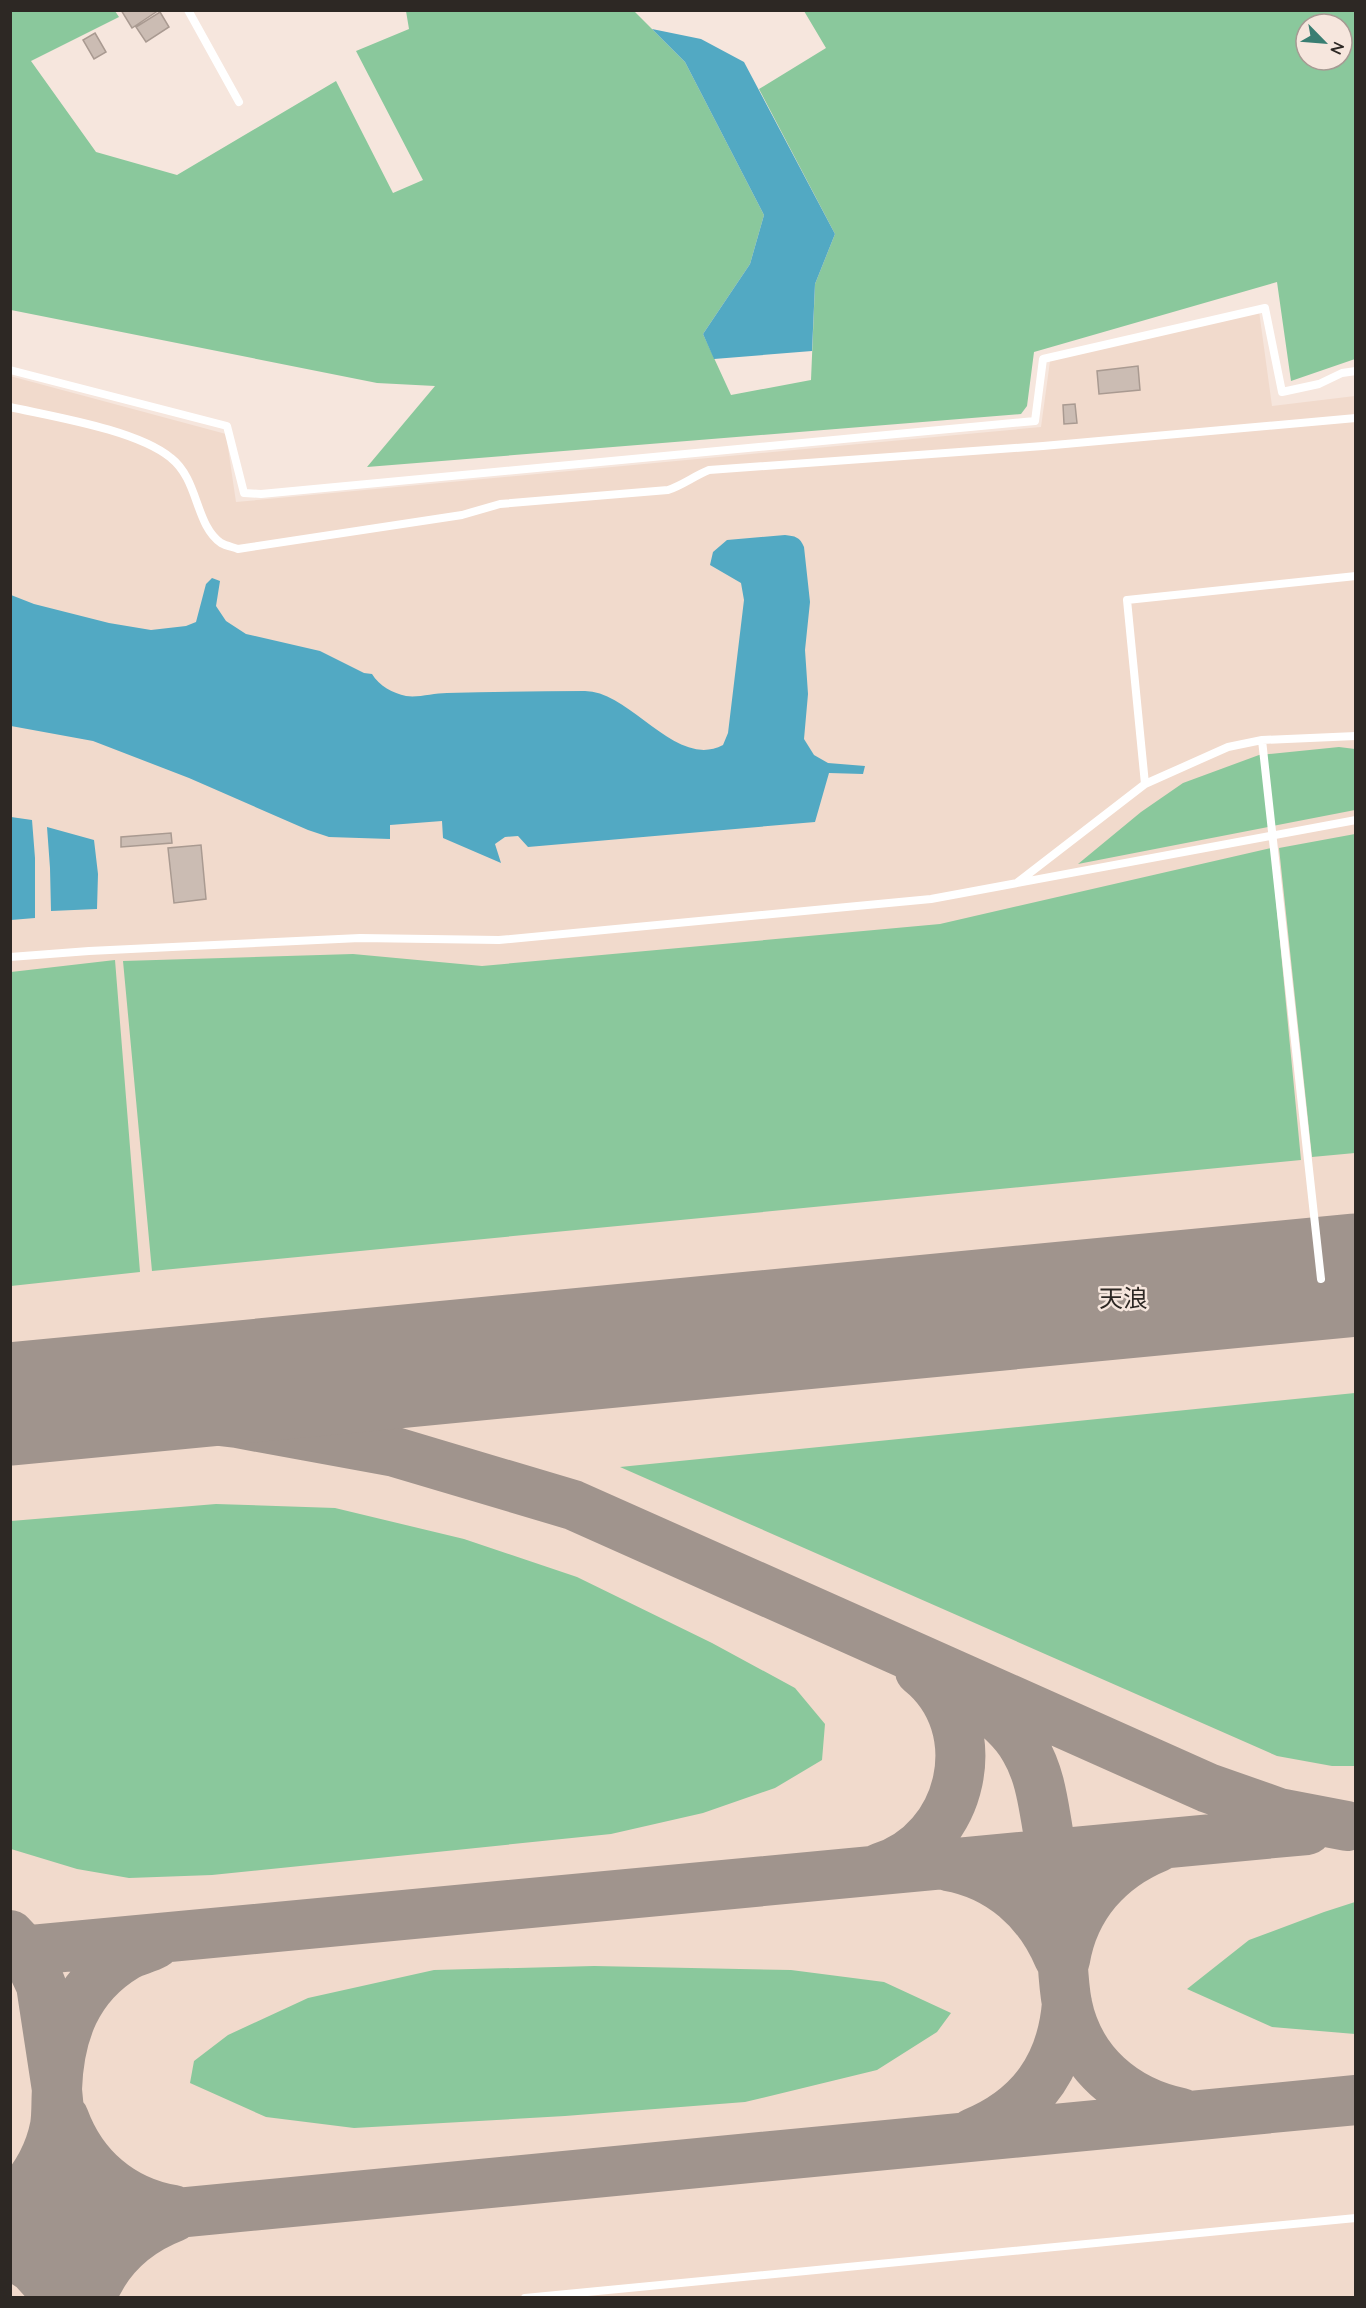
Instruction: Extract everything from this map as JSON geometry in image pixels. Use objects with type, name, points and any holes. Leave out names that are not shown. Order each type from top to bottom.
[{"type":"lane","points":[[188,10],[240,102]]},
{"type":"lane","points":[[10,370],[227,426],[244,493],[261,494],[1035,421],[1043,359],[1265,308],[1282,392],[1319,384],[1342,373],[1356,371]]},
{"type":"lane","points":[[10,406],[127,435],[170,457],[185,471],[212,535],[223,544],[238,549],[462,515],[500,504],[668,490],[682,486],[696,475],[709,470],[1043,446],[1356,418]]},
{"type":"lane","points":[[1145,784],[1127,600],[1356,576]]},
{"type":"lane","points":[[1016,885],[1145,784],[1228,747],[1262,740],[1356,736]]},
{"type":"lane","points":[[1262,740],[1321,1279]]},
{"type":"lane","points":[[10,957],[360,938],[499,940],[932,899],[1356,820]]},
{"type":"lane","points":[[525,2298],[1356,2218]]},
{"type":"shaded area","points":[[1259,311],[1272,406],[1355,396],[1355,2297],[11,2297],[10,376],[226,434],[236,502],[1041,427],[1051,354]]},
{"type":"green space","points":[[10,11],[115,11],[119,17],[31,61],[96,152],[177,175],[336,81],[393,193],[423,180],[356,51],[409,29],[406,11],[634,11],[685,62],[764,215],[750,264],[703,334],[731,395],[811,380],[815,284],[835,234],[759,89],[826,48],[804,11],[1355,11],[1355,359],[1291,381],[1277,282],[1034,352],[1027,406],[1021,414],[367,467],[435,386],[377,383],[11,310]]},
{"type":"green space","points":[[1339,747],[1355,749],[1355,810],[1078,864],[1141,812],[1183,783],[1259,755]]},
{"type":"green space","points":[[1355,834],[1355,1153],[1312,1157],[1279,848]]},
{"type":"green space","points":[[1271,848],[1301,1160],[152,1271],[123,961],[353,954],[482,966],[940,924]]},
{"type":"green space","points":[[115,960],[140,1272],[11,1286],[11,972]]},
{"type":"green space","points":[[1355,1393],[1355,1766],[1332,1766],[1277,1756],[620,1467]]},
{"type":"green space","points":[[216,1504],[335,1508],[464,1539],[577,1577],[712,1643],[795,1688],[825,1724],[822,1760],[775,1788],[703,1813],[611,1834],[212,1875],[129,1878],[77,1869],[11,1849],[11,1521]]},
{"type":"green space","points":[[1355,1902],[1355,2034],[1272,2027],[1187,1989],[1249,1940]]},
{"type":"green space","points":[[594,1966],[791,1970],[884,1982],[951,2013],[937,2032],[877,2070],[745,2102],[565,2116],[354,2128],[266,2117],[190,2083],[194,2061],[228,2035],[308,1998],[434,1970]]},
{"type":"water","points":[[652,29],[701,39],[744,62],[835,234],[815,284],[812,351],[714,359],[703,334],[750,264],[764,215],[685,62]]},
{"type":"water","points":[[785,535],[797,538],[804,547],[810,602],[805,650],[808,694],[804,739],[814,755],[828,763],[865,766],[863,774],[829,773],[815,822],[528,847],[518,836],[505,837],[495,844],[501,863],[443,838],[442,821],[390,825],[390,839],[329,837],[189,778],[93,741],[11,726],[11,595],[34,604],[109,623],[151,630],[186,626],[196,622],[206,584],[212,578],[220,581],[216,606],[226,621],[246,634],[320,651],[364,673],[372,674],[382,685],[396,693],[406,696],[447,693],[585,691],[602,694],[671,739],[688,747],[705,750],[723,745],[728,733],[744,600],[741,583],[710,565],[713,552],[727,540]]},
{"type":"water","points":[[11,817],[32,820],[35,858],[35,918],[11,920]]},
{"type":"water","points":[[47,827],[94,840],[98,874],[97,909],[51,911]]},
{"type":"building","points":[[121,10],[155,10],[156,12],[132,28]]},
{"type":"building","points":[[160,12],[169,27],[146,42],[136,27]]},
{"type":"building","points":[[95,33],[106,52],[94,59],[83,40]]},
{"type":"building","points":[[1138,366],[1140,390],[1099,394],[1097,371]]},
{"type":"building","points":[[1075,404],[1077,423],[1064,424],[1063,405]]},
{"type":"building","points":[[171,833],[172,843],[121,847],[121,837]]},
{"type":"building","points":[[201,845],[206,899],[174,903],[168,848]]},
{"type":"taxiway","points":[[47,1401],[237,1423],[395,1452],[573,1505],[1208,1788],[1279,1813],[1347,1826]]},
{"type":"taxiway","points":[[880,1868],[909,1854],[932,1834],[948,1809],[958,1781],[960,1751],[955,1722],[942,1694],[920,1671]]},
{"type":"taxiway","points":[[971,1695],[1001,1720],[1020,1741],[1036,1774],[1043,1801],[1053,1864],[1067,2004],[1082,2044],[1093,2061],[1123,2089],[1160,2107],[1181,2113]]},
{"type":"taxiway","points":[[10,1952],[1307,1830]]},
{"type":"taxiway","points":[[1065,1960],[1076,1922],[1096,1891],[1124,1865],[1158,1847]]},
{"type":"taxiway","points":[[948,1866],[984,1877],[1016,1897],[1041,1925],[1059,1958]]},
{"type":"taxiway","points":[[10,1935],[25,1951],[41,1985],[57,2090],[77,2298]]},
{"type":"taxiway","points":[[10,2205],[33,2179],[49,2148],[55,2126],[58,2069],[74,2013],[94,1982],[109,1968],[129,1954],[155,1944]]},
{"type":"taxiway","points":[[973,2133],[1011,2111],[1040,2083],[1058,2047],[1067,2003]]},
{"type":"taxiway","points":[[10,2229],[1356,2100]]},
{"type":"taxiway","points":[[64,2118],[81,2152],[106,2179],[137,2199],[173,2210]]},
{"type":"taxiway","points":[[91,2298],[105,2271],[124,2248],[147,2230],[174,2217]]},
{"type":"taxiway","points":[[10,2253],[33,2268],[60,2298]]},
{"type":"runway","points":[[10,1404],[1356,1275]]},
{"type":"district","name":"天浪","points":[[1123,1298]]}]
